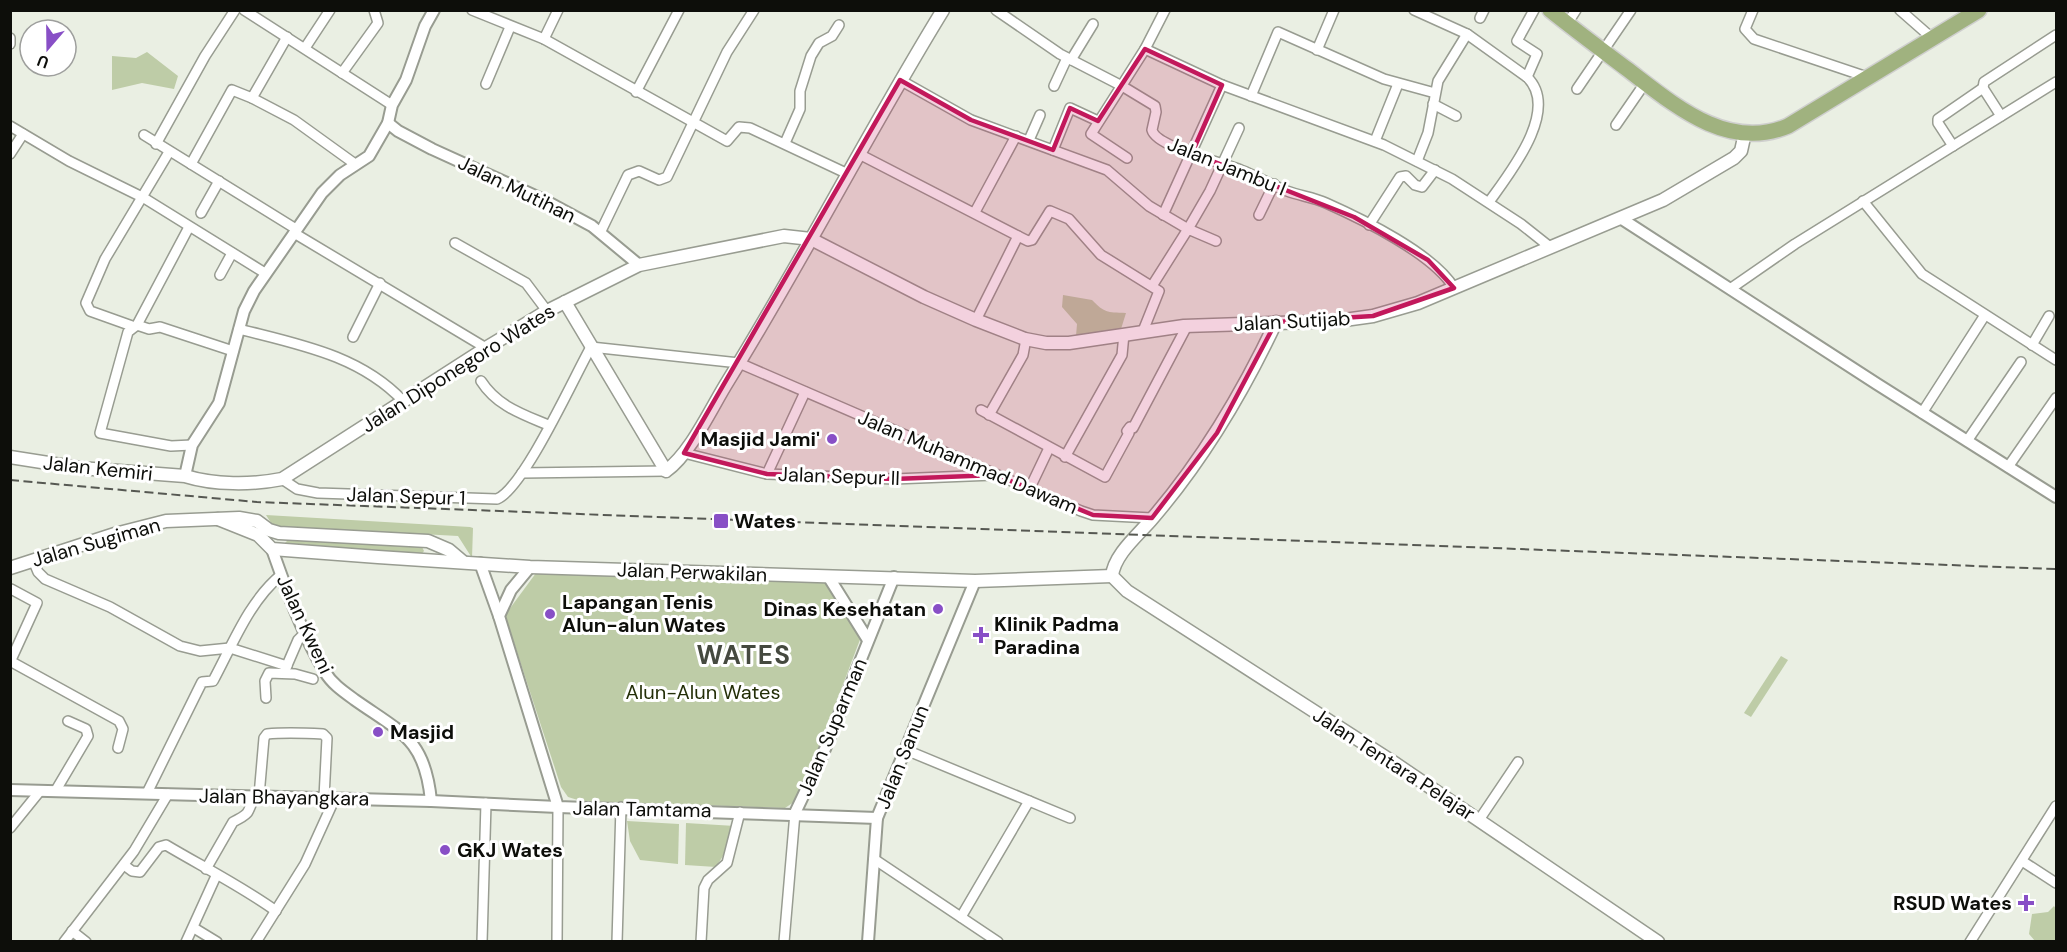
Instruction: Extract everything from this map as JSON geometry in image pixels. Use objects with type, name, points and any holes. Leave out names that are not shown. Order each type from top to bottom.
[{"type":"highway","points":[[1550,10],[1686,112],[1727,131],[1745,133],[1774,132],[1788,126],[1978,10]]},
{"type":"main road","points":[[565,302],[666,471],[684,453],[739,363],[900,80],[943,10]]},
{"type":"main road","name":"Jalan Sutijab","points":[[811,239],[924,297],[1026,339],[1069,343],[1187,326],[1337,321],[1373,316],[1418,303],[1622,219],[1695,183],[1727,163],[1741,151],[1745,133]]},
{"type":"main road","name":"Jalan Diponegoro Wates","points":[[282,479],[547,311],[639,265],[784,236],[811,239]]},
{"type":"main road","points":[[1112,576],[1113,567],[1217,433],[1276,322]]},
{"type":"main road","name":"Jalan Kemiri","points":[[10,458],[80,468],[185,476],[197,480],[261,483],[282,479]]},
{"type":"main road","name":"Jalan Sugiman","points":[[10,568],[159,522],[239,518],[257,521],[268,530],[279,532],[428,541],[449,550],[462,561]]},
{"type":"main road","points":[[218,519],[258,535],[272,549]]},
{"type":"main road","name":"Jalan Perwakilan","points":[[272,549],[530,567],[975,581],[1112,576]]},
{"type":"main road","name":"Jalan Tentara Pelajar","points":[[1112,576],[1126,591],[1479,820],[1658,942]]},
{"type":"street","points":[[156,144],[205,56],[235,10]]},
{"type":"street","points":[[244,10],[392,105]]},
{"type":"street","points":[[305,48],[330,10]]},
{"type":"street","points":[[342,73],[378,23],[374,10]]},
{"type":"street","points":[[185,476],[192,445],[219,403],[244,311],[265,273],[322,193],[355,164],[369,156],[388,123],[392,105],[406,80],[425,26],[434,10]]},
{"type":"street","points":[[472,10],[544,39],[727,141],[739,127],[745,127],[785,143],[848,174]]},
{"type":"street","points":[[544,39],[558,10]]},
{"type":"street","points":[[601,231],[628,175],[639,171],[665,180],[727,52],[754,10]]},
{"type":"street","name":"Jalan Jambu I","points":[[996,10],[1069,59],[1155,106],[1153,135],[1192,154],[1325,202],[1428,260],[1442,272],[1454,288]]},
{"type":"street","points":[[1127,158],[1092,136],[1098,121],[1145,49],[1165,10]]},
{"type":"street","points":[[1317,50],[1334,10]]},
{"type":"street","points":[[1414,10],[1467,34],[1534,84],[1538,97],[1529,138],[1520,158],[1489,202]]},
{"type":"street","points":[[1527,77],[1537,54],[1517,41],[1534,10]]},
{"type":"street","points":[[1567,24],[1576,10]]},
{"type":"street","points":[[1577,89],[1631,10]]},
{"type":"street","points":[[1753,10],[1745,29],[1754,39],[1870,78]]},
{"type":"street","points":[[1900,10],[1933,39]]},
{"type":"street","points":[[636,92],[675,12]]},
{"type":"street","points":[[1054,86],[1093,24]]},
{"type":"street","points":[[785,143],[800,109],[800,91],[811,56],[819,43],[832,36],[839,25]]},
{"type":"street","points":[[486,84],[510,27]]},
{"type":"street","points":[[1251,96],[1278,32],[1398,84],[1435,93]]},
{"type":"street","points":[[1417,161],[1428,133],[1438,81],[1467,34]]},
{"type":"street","points":[[1953,146],[1938,123],[1938,119],[1983,88],[1985,80],[2056,35]]},
{"type":"street","points":[[252,98],[287,37]]},
{"type":"street","points":[[10,38],[10,44]]},
{"type":"street","points":[[1145,49],[1222,85],[1375,141],[1417,161],[1489,202],[1550,247]]},
{"type":"street","points":[[900,80],[965,117],[1107,170],[1163,215],[1216,241]]},
{"type":"street","points":[[1730,289],[1863,201],[2056,81]]},
{"type":"street","points":[[1617,125],[1645,83]]},
{"type":"street","points":[[1375,141],[1398,84]]},
{"type":"street","points":[[1163,215],[1222,85]]},
{"type":"street","points":[[1983,88],[2001,116]]},
{"type":"street","points":[[191,164],[232,90],[294,120],[355,164]]},
{"type":"street","points":[[1433,104],[1456,116]]},
{"type":"street","points":[[1053,150],[1070,108],[1098,121]]},
{"type":"street","points":[[1029,140],[1040,115]]},
{"type":"street","name":"Jalan Mutihan","points":[[388,123],[398,131],[542,199],[601,231],[639,265]]},
{"type":"street","points":[[10,126],[69,161],[144,198],[265,273]]},
{"type":"street","points":[[1152,286],[1210,191],[1239,128]]},
{"type":"street","points":[[10,154],[23,134]]},
{"type":"street","points":[[144,135],[486,348]]},
{"type":"street","points":[[975,212],[1016,136]]},
{"type":"street","points":[[169,152],[144,198],[105,259],[86,303],[90,311],[135,326],[149,330],[160,327],[233,351]]},
{"type":"street","points":[[859,154],[1030,241],[1050,212],[1063,216],[1076,225],[1091,246],[1101,255],[1159,291],[1143,331]]},
{"type":"street","points":[[1369,225],[1400,177],[1406,176],[1415,185],[1422,187],[1435,170]]},
{"type":"street","points":[[201,213],[219,181]]},
{"type":"street","points":[[1259,215],[1274,184]]},
{"type":"street","points":[[1863,201],[1922,274],[2056,360]]},
{"type":"street","points":[[1622,219],[1966,441],[2056,494]]},
{"type":"street","points":[[189,227],[135,326],[128,333],[100,433],[171,446],[192,445]]},
{"type":"street","points":[[976,320],[1018,236]]},
{"type":"street","points":[[455,243],[526,283],[547,311]]},
{"type":"street","points":[[220,275],[232,253]]},
{"type":"street","points":[[353,337],[380,284]]},
{"type":"street","points":[[1922,413],[1985,315]]},
{"type":"street","points":[[2032,345],[2049,316]]},
{"type":"street","points":[[1026,339],[1023,355],[985,413],[1105,477],[1127,431],[1130,427],[1133,428],[1187,326]]},
{"type":"street","points":[[239,329],[332,354],[370,374],[403,401]]},
{"type":"street","points":[[1065,457],[1122,355],[1124,334]]},
{"type":"street","name":"Jalan Muhammad Dawam","points":[[591,347],[739,363],[1029,490],[1093,515],[1152,518]]},
{"type":"street","name":"Jalan Sepur 1","points":[[282,479],[297,489],[318,493],[497,499],[504,496],[522,474],[591,347]]},
{"type":"street","points":[[1966,441],[2021,362]]},
{"type":"street","points":[[481,381],[492,396],[504,405],[548,424]]},
{"type":"street","points":[[767,474],[805,392]]},
{"type":"street","points":[[2008,467],[2056,398]]},
{"type":"street","points":[[1029,490],[1049,448]]},
{"type":"street","name":"Jalan Sepur II","points":[[684,453],[767,474],[894,479],[996,475]]},
{"type":"street","points":[[522,474],[666,471]]},
{"type":"street","name":"Jalan Kweni","points":[[272,549],[281,575],[325,672],[332,682],[417,748],[426,765],[431,801]]},
{"type":"street","points":[[33,560],[38,572],[45,579],[110,607],[171,642],[200,651],[230,648],[313,679]]},
{"type":"street","name":"Jalan Tamtama","points":[[480,563],[499,616],[558,807],[621,807],[877,818]]},
{"type":"street","points":[[499,616],[511,590],[530,567]]},
{"type":"street","points":[[147,794],[202,682],[213,681],[265,590],[281,575]]},
{"type":"street","name":"Jalan Suparman","points":[[828,576],[868,640]]},
{"type":"street","name":"Jalan Suparman","points":[[795,813],[823,754],[894,577]]},
{"type":"street","name":"Jalan Sanun","points":[[867,942],[877,818],[975,581]]},
{"type":"street","points":[[11,589],[37,603],[11,660],[118,721],[123,729],[118,748]]},
{"type":"street","points":[[285,669],[298,640],[306,632]]},
{"type":"street","points":[[266,698],[267,674],[285,669]]},
{"type":"street","points":[[56,790],[88,736],[86,729],[68,721]]},
{"type":"street","points":[[206,869],[233,822],[248,814],[257,796],[264,738],[267,734],[323,734],[327,738],[330,798],[312,849],[256,942]]},
{"type":"street","points":[[906,750],[1070,818]]},
{"type":"street","points":[[1479,820],[1518,762]]},
{"type":"street","name":"Jalan Bhayangkara","points":[[10,790],[431,801],[558,807]]},
{"type":"street","points":[[10,828],[40,791]]},
{"type":"street","points":[[64,942],[124,865],[168,794]]},
{"type":"street","points":[[961,917],[1029,801]]},
{"type":"street","points":[[482,942],[486,803]]},
{"type":"street","points":[[1970,942],[2056,806]]},
{"type":"street","points":[[557,942],[558,807]]},
{"type":"street","points":[[617,942],[621,807]]},
{"type":"street","points":[[701,942],[704,888],[708,880],[727,863],[740,812]]},
{"type":"street","points":[[784,942],[795,813]]},
{"type":"street","points":[[124,865],[132,871],[140,872],[159,848],[166,844],[216,876],[249,891],[276,911]]},
{"type":"street","points":[[874,859],[998,942]]},
{"type":"street","points":[[2022,861],[2056,883]]},
{"type":"street","points":[[186,942],[216,876]]},
{"type":"street","points":[[194,928],[217,942]]},
{"type":"street","points":[[72,932],[86,942]]},
{"type":"highlighted area","points":[[1145,49],[1222,85],[1192,153],[1354,217],[1428,260],[1454,288],[1373,316],[1276,322],[1217,433],[1152,518],[1093,515],[996,475],[894,479],[767,474],[684,453],[900,80],[971,120],[1053,150],[1070,108],[1098,121]]},
{"type":"green space","points":[[147,52],[178,76],[174,89],[142,83],[112,90],[112,56],[136,58]]},
{"type":"green space","points":[[1063,295],[1092,300],[1106,311],[1126,313],[1121,329],[1076,336],[1077,324],[1062,307]]},
{"type":"green space","points":[[266,515],[470,527],[473,528],[472,558],[458,536],[273,526]]},
{"type":"green space","points":[[289,539],[421,545],[424,551],[420,556],[288,548],[284,544]]},
{"type":"green space","name":"Alun-Alun Wates","points":[[536,573],[825,583],[861,637],[800,798],[785,808],[581,801],[568,797],[561,787],[505,615]]},
{"type":"green space","points":[[1781,656],[1788,660],[1751,717],[1744,713]]},
{"type":"green space","points":[[627,821],[679,824],[678,864],[640,860],[630,841]]},
{"type":"green space","points":[[686,823],[735,826],[728,848],[716,867],[685,865]]},
{"type":"green space","points":[[2054,906],[2056,909],[2056,941],[2035,941],[2029,934],[2032,914],[2048,912]]},
{"type":"railway","points":[[10,480],[257,502],[2056,569]]},
{"type":"place","name":"Masjid Jami'","points":[[832,439]]},
{"type":"place","name":"Wates","points":[[721,521]]},
{"type":"place","name":"Dinas Kesehatan","points":[[938,609]]},
{"type":"place","name":"Lapangan Tenis Alun-alun Wates","points":[[550,614]]},
{"type":"place","name":"Klinik Padma Paradina","points":[[981,635]]},
{"type":"place","name":"Masjid","points":[[378,732]]},
{"type":"place","name":"GKJ Wates","points":[[445,850]]},
{"type":"place","name":"RSUD Wates","points":[[2026,903]]},
{"type":"district","name":"WATES","points":[[744,655]]}]
